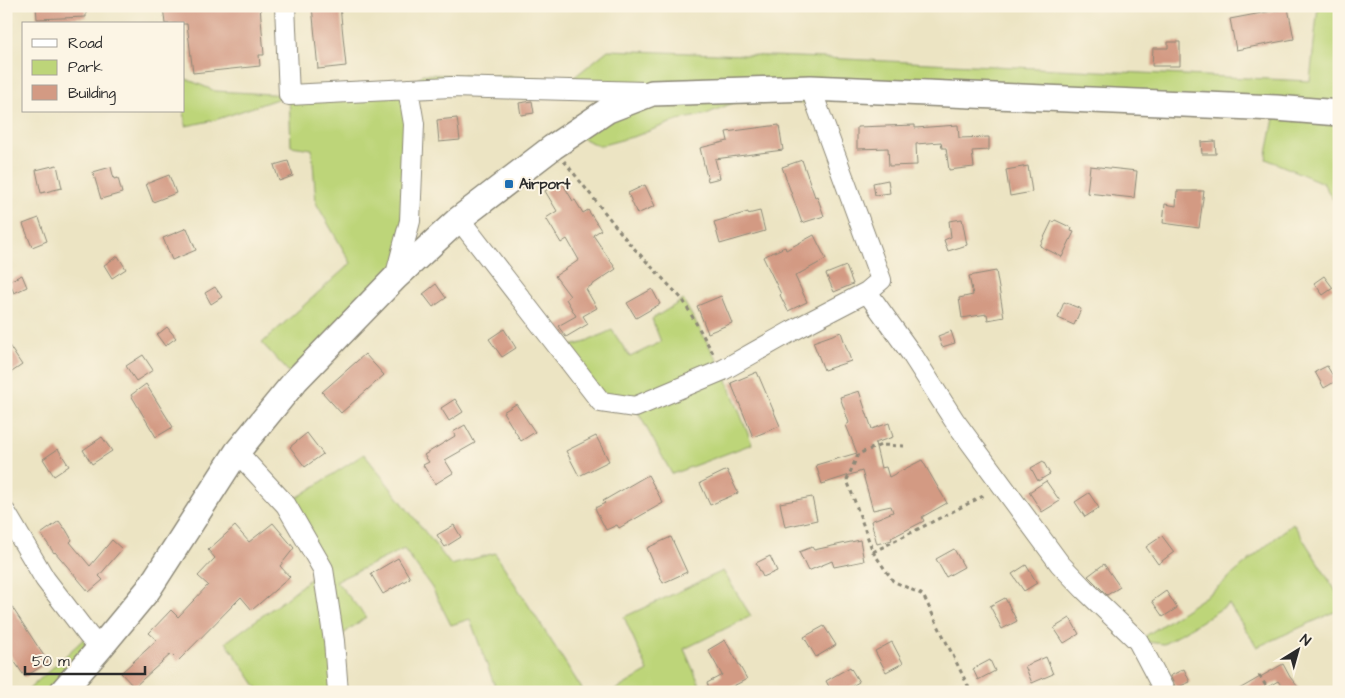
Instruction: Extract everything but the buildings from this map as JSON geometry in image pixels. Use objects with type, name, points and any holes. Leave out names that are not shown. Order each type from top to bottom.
[{"type":"main road","points":[[62,692],[148,590],[237,452],[296,380],[395,278],[459,218],[553,147],[608,110],[652,93],[811,88],[1276,108],[1339,113]]},
{"type":"street","points":[[285,6],[289,95],[451,87],[652,93]]},
{"type":"street","points":[[459,218],[601,402],[635,407],[723,370],[867,292],[881,280],[811,88]]},
{"type":"street","points":[[395,278],[410,221],[414,124],[408,89]]},
{"type":"street","points":[[867,292],[914,356],[954,420],[1060,564],[1138,641],[1165,692]]},
{"type":"street","points":[[237,452],[286,505],[322,569],[334,641],[338,692]]},
{"type":"street","points":[[6,513],[45,579],[100,648]]},
{"type":"path","points":[[553,147],[629,243],[683,300],[723,370]]},
{"type":"path","points":[[904,446],[881,445],[858,454],[847,480],[874,552],[893,581],[923,595],[971,692]]},
{"type":"path","points":[[874,552],[1003,486]]},
{"type":"path","points":[[1259,675],[1270,692]]},
{"type":"green space","points":[[1318,6],[1339,6],[1339,209],[1323,183],[1266,159],[1276,108],[812,88],[816,103],[735,102],[704,115],[678,120],[636,136],[599,146],[571,133],[650,93],[408,89],[423,74],[572,79],[608,50],[824,58],[1310,81]]},
{"type":"green space","points":[[185,78],[215,91],[289,95],[215,120],[186,126],[184,112]]},
{"type":"green space","points":[[408,89],[414,124],[395,278],[296,380],[262,343],[351,263],[316,203],[312,149],[291,146],[289,95]]},
{"type":"green space","points":[[683,300],[723,370],[752,444],[672,474],[635,407],[601,402],[559,349],[586,342],[612,330],[630,357],[661,342],[652,319]]},
{"type":"green space","points":[[364,454],[451,565],[495,553],[584,692],[497,692],[470,619],[451,625],[432,588],[404,549],[336,581],[366,617],[334,641],[338,692],[260,692],[226,642],[284,600],[322,569],[286,505]]},
{"type":"green space","points":[[1293,523],[1339,596],[1339,610],[1257,647],[1229,604],[1164,644],[1138,641],[1212,592]]},
{"type":"green space","points":[[723,571],[751,616],[684,649],[703,692],[612,692],[648,671],[624,617]]},
{"type":"green space","points":[[88,635],[100,648],[62,692],[26,692]]},
{"type":"place","name":"Airport","points":[[509,184]]}]
